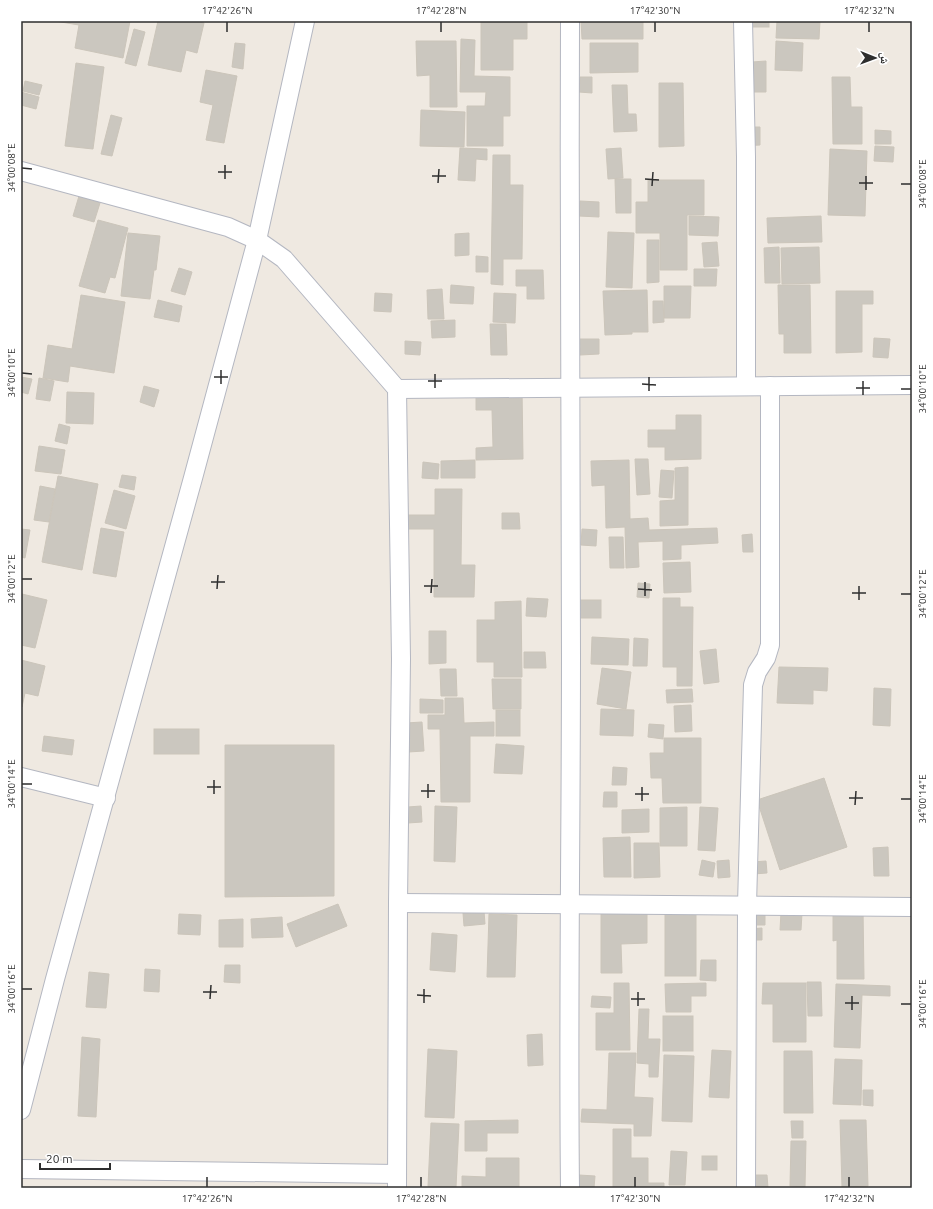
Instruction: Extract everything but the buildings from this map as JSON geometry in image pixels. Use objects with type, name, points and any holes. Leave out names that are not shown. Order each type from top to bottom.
[{"type":"street","points":[[21,1110],[55,979],[106,798],[257,240],[305,21]]},
{"type":"street","points":[[570,21],[570,1188]]},
{"type":"street","points":[[743,21],[746,157],[746,386]]},
{"type":"street","points":[[21,171],[228,227],[257,240],[284,259],[397,389],[401,659],[397,1181],[21,1169]]},
{"type":"street","points":[[397,389],[912,385]]},
{"type":"street","points":[[746,1188],[747,905],[753,685],[757,672],[766,658],[770,645],[770,386]]},
{"type":"street","points":[[21,777],[106,798]]},
{"type":"street","points":[[398,904],[912,907]]}]
